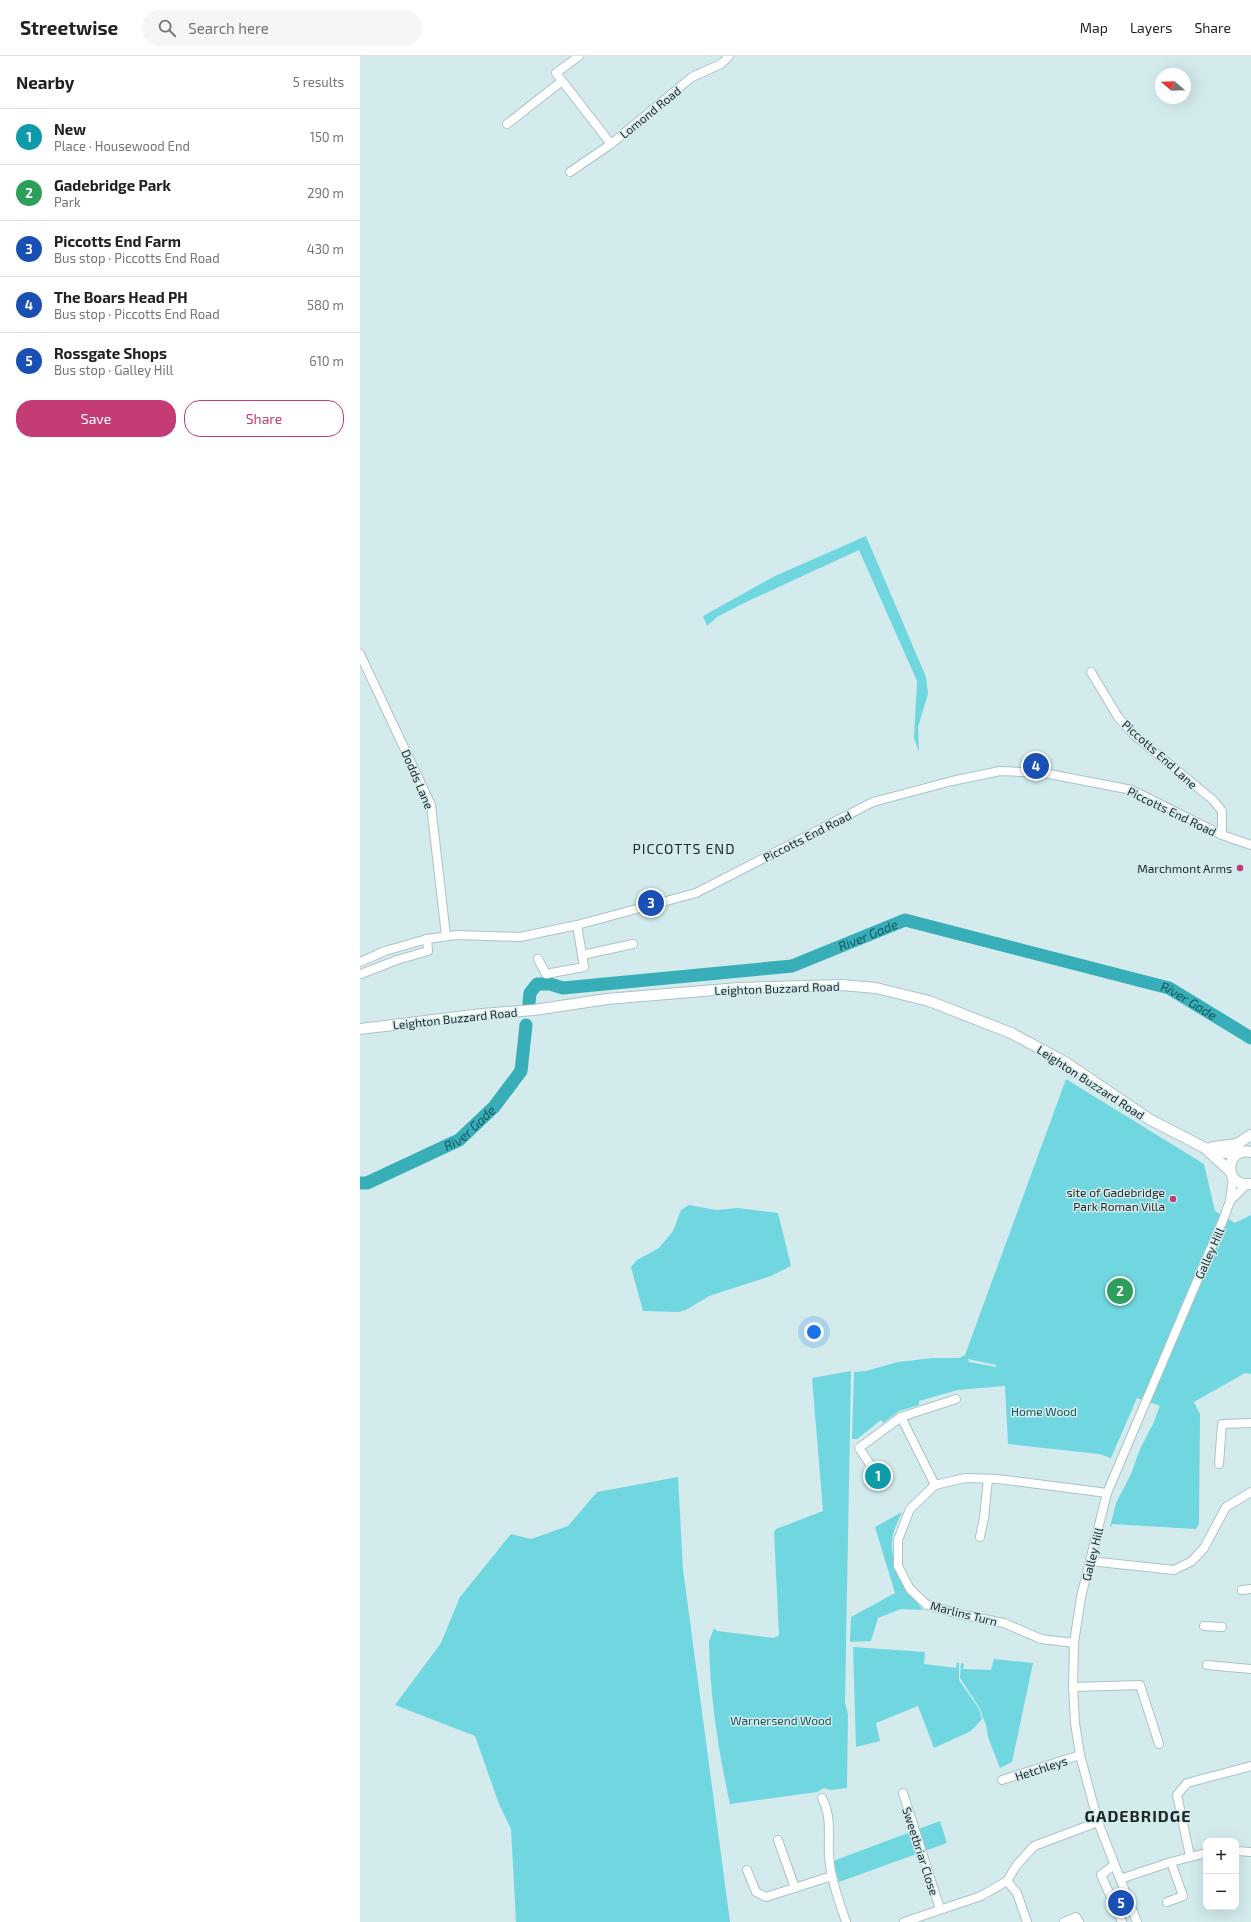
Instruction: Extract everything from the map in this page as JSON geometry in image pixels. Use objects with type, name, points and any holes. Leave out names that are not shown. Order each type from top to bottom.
[{"type":"main road","name":"Leighton Buzzard Road","points":[[360,1029],[482,1014],[534,1010],[607,999],[724,989],[791,985],[842,985],[876,988],[929,1001],[1011,1033],[1065,1062],[1149,1119],[1205,1148],[1236,1155]]},
{"type":"main road","points":[[1205,1148],[1237,1144],[1251,1135]]},
{"type":"main road","name":"Leighton Buzzard Road","points":[[1205,1148],[1232,1174],[1238,1182],[1249,1184]]},
{"type":"main road","points":[[1232,1174],[1230,1165],[1236,1155],[1250,1150]]},
{"type":"street","points":[[507,124],[562,81],[556,73],[579,56]]},
{"type":"street","name":"Lomond Road","points":[[562,81],[611,144],[692,77],[721,64],[729,56]]},
{"type":"street","points":[[570,172],[611,144]]},
{"type":"street","name":"Dodds Lane","points":[[360,654],[432,805],[446,936]]},
{"type":"street","name":"Piccotts End Lane","points":[[1092,672],[1118,717],[1134,735],[1213,800],[1222,811],[1222,835]]},
{"type":"street","name":"Piccotts End Road","points":[[360,962],[385,951],[427,939],[446,936],[520,937],[577,925],[696,893],[873,802],[952,781],[1000,771],[1044,773],[1132,790],[1222,835],[1251,845]]},
{"type":"street","points":[[538,959],[546,974],[584,967],[577,925]]},
{"type":"street","points":[[361,974],[397,960],[428,951],[427,939]]},
{"type":"street","points":[[582,954],[633,944]]},
{"type":"street","name":"Galley Hill","points":[[1137,1922],[1098,1822],[1080,1755],[1075,1723],[1073,1687],[1074,1643],[1081,1597],[1107,1493],[1223,1220],[1230,1201],[1232,1174]]},
{"type":"street","name":"Galley Hill","points":[[1230,1201],[1249,1184]]},
{"type":"street","points":[[876,1473],[859,1448],[901,1417],[956,1400]]},
{"type":"street","points":[[901,1417],[935,1485],[965,1478],[988,1479],[1019,1481],[1107,1493]]},
{"type":"street","points":[[1219,1464],[1222,1424],[1251,1423]]},
{"type":"street","points":[[980,1537],[984,1518],[988,1479]]},
{"type":"street","name":"Marlins Turn","points":[[935,1485],[910,1509],[898,1540],[898,1566],[910,1589],[927,1605],[959,1614],[1004,1623],[1041,1639],[1074,1643]]},
{"type":"street","points":[[1090,1560],[1174,1570],[1192,1561],[1199,1555],[1226,1507],[1251,1492]]},
{"type":"street","points":[[1242,1590],[1251,1589]]},
{"type":"street","points":[[1204,1626],[1222,1627]]},
{"type":"street","points":[[1207,1665],[1251,1669]]},
{"type":"street","points":[[1073,1687],[1140,1685],[1159,1744]]},
{"type":"street","name":"Hetchleys","points":[[1002,1780],[1080,1755]]},
{"type":"street","points":[[1190,1856],[1176,1795],[1187,1783],[1251,1766]]},
{"type":"street","name":"Sweetbriar Close","points":[[903,1793],[940,1909]]},
{"type":"street","points":[[822,1798],[829,1812],[829,1863],[846,1922]]},
{"type":"street","points":[[904,1922],[981,1896],[1007,1881],[1016,1866],[1034,1846],[1098,1822]]},
{"type":"street","points":[[778,1840],[795,1888]]},
{"type":"street","points":[[1239,1851],[1251,1852]]},
{"type":"street","points":[[1120,1879],[1190,1856],[1203,1854]]},
{"type":"street","points":[[1167,1902],[1183,1896],[1171,1862]]},
{"type":"street","points":[[1114,1865],[1101,1875],[1122,1922]]},
{"type":"street","points":[[747,1870],[751,1882],[760,1896],[766,1897],[832,1876]]},
{"type":"street","points":[[1007,1881],[1017,1893],[1027,1922]]},
{"type":"street","points":[[1064,1922],[1076,1917],[1079,1922]]},
{"type":"green space","points":[[866,536],[926,677],[928,694],[918,727],[919,752],[914,738],[917,681],[859,550],[744,603],[717,617],[707,626],[703,616],[775,576]]},
{"type":"green space","name":"Home Wood","points":[[1066,1079],[1204,1164],[1215,1211],[1235,1223],[1251,1215],[1251,1374],[1245,1373],[1194,1402],[1200,1414],[1199,1524],[1196,1529],[1112,1524],[1110,1527],[1116,1503],[1131,1474],[1140,1449],[1153,1424],[1160,1406],[1137,1398],[1111,1458],[1099,1454],[1008,1444],[1005,1386],[958,1390],[919,1401],[919,1405],[899,1411],[883,1423],[881,1420],[857,1439],[852,1439],[854,1372],[866,1371],[898,1362],[933,1358],[959,1358],[965,1355]],"holes":[[[968,1359],[996,1365],[996,1367],[969,1362]]]},
{"type":"green space","points":[[689,1205],[716,1210],[738,1208],[778,1213],[791,1266],[771,1276],[709,1296],[686,1310],[679,1312],[643,1311],[631,1267],[637,1260],[659,1248],[673,1231],[681,1210]]},
{"type":"green space","name":"Warnersend Wood","points":[[851,1371],[845,1702],[848,1714],[847,1788],[831,1790],[824,1788],[817,1792],[730,1804],[715,1723],[709,1641],[714,1628],[717,1631],[774,1638],[779,1635],[774,1532],[776,1529],[823,1511],[812,1378]]},
{"type":"green space","points":[[678,1477],[683,1569],[730,1922],[516,1922],[511,1829],[499,1804],[475,1736],[395,1705],[441,1643],[460,1597],[511,1534],[531,1539],[568,1526],[597,1492]]},
{"type":"green space","points":[[902,1512],[892,1537],[894,1562],[900,1578],[910,1594],[923,1610],[901,1609],[878,1618],[871,1641],[850,1642],[851,1617],[895,1593],[875,1527]]},
{"type":"green space","points":[[853,1647],[925,1652],[924,1664],[956,1668],[957,1662],[959,1663],[959,1680],[979,1709],[982,1719],[971,1731],[934,1748],[918,1706],[876,1723],[880,1741],[856,1747]]},
{"type":"green space","points":[[994,1659],[1033,1663],[1012,1762],[1000,1768],[988,1737],[986,1725],[979,1707],[960,1678],[961,1663],[964,1664],[963,1669],[991,1670]]},
{"type":"green space","points":[[940,1821],[947,1843],[839,1882],[833,1861]]},
{"type":"waterway","name":"River Gade","points":[[529,1003],[530,993],[537,984],[550,984],[563,988],[792,966],[905,920],[1169,988],[1251,1038]]},
{"type":"waterway","name":"River Gade","points":[[360,1183],[367,1183],[459,1140],[494,1107],[521,1071],[526,1025]]},
{"type":"place","name":"The Boars Head PH","points":[[1036,766]]},
{"type":"place","name":"Marchmont Arms","points":[[1240,868]]},
{"type":"place","name":"Piccotts End Farm","points":[[651,903]]},
{"type":"place","name":"site of Gadebridge Park Roman Villa","points":[[1173,1199]]},
{"type":"place","name":"Gadebridge Park","points":[[1120,1291]]},
{"type":"place","name":"New","points":[[878,1476]]},
{"type":"place","name":"Rossgate Shops","points":[[1121,1903]]},
{"type":"district","name":"PICCOTTS END","points":[[684,848]]},
{"type":"district","name":"GADEBRIDGE","points":[[1138,1815]]}]
